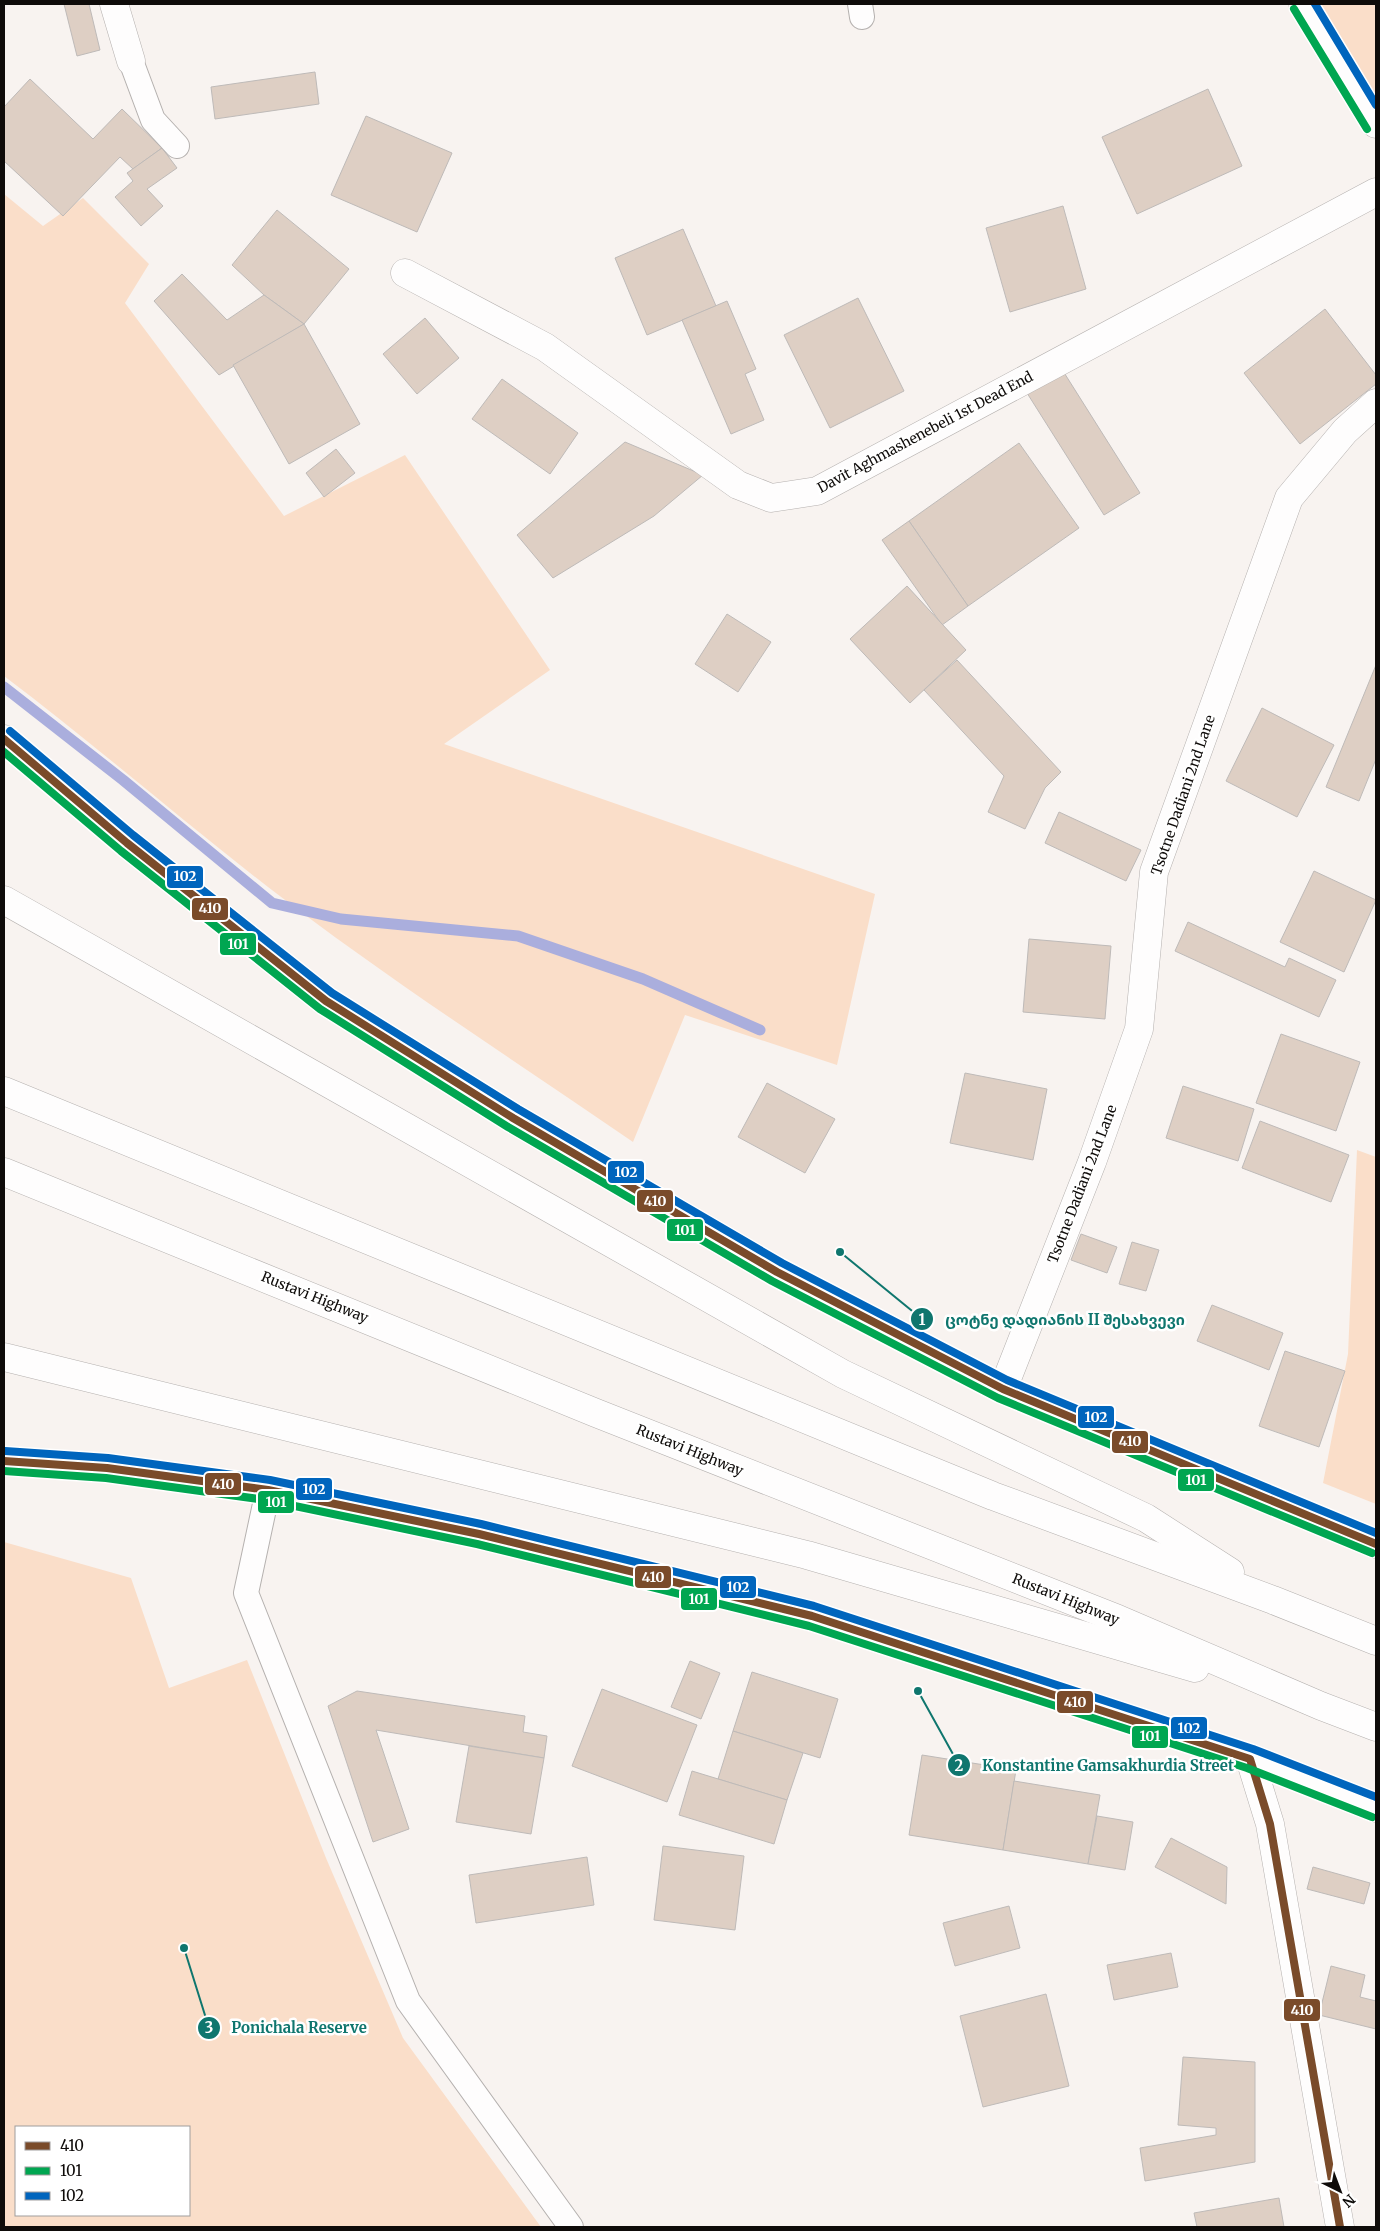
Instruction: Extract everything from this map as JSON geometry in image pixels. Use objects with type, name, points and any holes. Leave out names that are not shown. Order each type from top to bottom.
[{"type":"main road","points":[[114,4],[131,61]]},
{"type":"main road","points":[[1303,4],[1376,124]]},
{"type":"main road","name":"Davit Aghmashenebeli 1st Dead End","points":[[405,273],[545,347],[738,485],[771,498],[817,491],[1376,192]]},
{"type":"main road","name":"Tsotne Dadiani 2nd Lane","points":[[1003,1389],[1092,1162],[1139,1029],[1154,872],[1289,498],[1345,431],[1376,403]]},
{"type":"main road","points":[[4,739],[128,842],[326,1001],[514,1118],[777,1272],[1003,1389],[1376,1544]]},
{"type":"main road","points":[[4,900],[843,1374],[1146,1518],[1273,1600]]},
{"type":"main road","points":[[4,1091],[993,1496],[1273,1600],[1376,1641]]},
{"type":"main road","name":"Rustavi Highway","points":[[4,1172],[596,1413],[1118,1619],[1321,1706],[1376,1727]]},
{"type":"main road","points":[[4,1357],[807,1554],[1321,1706]]},
{"type":"main road","points":[[4,1461],[126,1470],[268,1490],[479,1534],[812,1616],[1250,1759],[1376,1808]]},
{"type":"main road","points":[[1250,1759],[1270,1824],[1340,2227]]},
{"type":"lane","points":[[131,61],[153,120],[177,146]]},
{"type":"lane","points":[[268,1490],[246,1593],[408,2001],[571,2227]]},
{"type":"shaded area","points":[[1317,4],[1376,4],[1376,97]]},
{"type":"shaded area","points":[[4,194],[43,226],[83,198],[149,264],[125,303],[284,516],[405,455],[550,670],[444,744],[875,894],[837,1065],[685,1015],[633,1142],[403,986],[313,921],[4,676]]},
{"type":"shaded area","points":[[1357,1150],[1376,1157],[1376,1504],[1323,1483],[1348,1354]]},
{"type":"shaded area","points":[[4,1542],[131,1578],[169,1688],[247,1660],[326,1858],[403,2038],[541,2227],[4,2227]]},
{"type":"building","points":[[64,4],[89,4],[100,50],[77,56]]},
{"type":"building","points":[[315,72],[319,104],[215,119],[211,87]]},
{"type":"building","points":[[30,79],[93,139],[122,109],[162,148],[133,169],[120,157],[63,216],[4,161],[4,107]]},
{"type":"building","points":[[1208,89],[1242,166],[1137,214],[1102,137]]},
{"type":"building","points":[[366,116],[452,153],[417,232],[331,195]]},
{"type":"building","points":[[162,148],[177,168],[147,189],[163,206],[141,226],[115,197],[133,181],[127,173]]},
{"type":"building","points":[[1063,206],[1086,289],[1010,312],[986,228]]},
{"type":"building","points":[[277,210],[349,269],[304,324],[264,295],[232,265]]},
{"type":"building","points":[[683,229],[716,306],[647,335],[615,258]]},
{"type":"building","points":[[182,274],[227,320],[264,295],[304,324],[219,375],[154,301]]},
{"type":"building","points":[[858,298],[904,391],[830,428],[784,335]]},
{"type":"building","points":[[727,301],[756,369],[745,374],[764,420],[731,434],[682,320]]},
{"type":"building","points":[[1325,309],[1376,375],[1376,384],[1300,444],[1244,373]]},
{"type":"building","points":[[425,318],[459,358],[417,394],[383,354]]},
{"type":"building","points":[[304,324],[360,424],[289,464],[233,365]]},
{"type":"building","points":[[1063,371],[1140,493],[1104,515],[1027,393]]},
{"type":"building","points":[[502,379],[578,433],[550,474],[472,419]]},
{"type":"building","points":[[625,442],[703,475],[654,516],[553,578],[517,535]]},
{"type":"building","points":[[1019,443],[1079,528],[968,606],[909,521]]},
{"type":"building","points":[[336,449],[355,473],[324,497],[306,473]]},
{"type":"building","points":[[909,521],[968,606],[942,625],[882,540]]},
{"type":"building","points":[[907,586],[966,650],[910,703],[850,639]]},
{"type":"building","points":[[727,614],[771,642],[738,692],[695,664]]},
{"type":"building","points":[[957,660],[1061,772],[1045,788],[1025,829],[988,812],[1004,776],[924,690]]},
{"type":"building","points":[[1376,665],[1376,759],[1359,801],[1326,787]]},
{"type":"building","points":[[1262,708],[1334,745],[1297,817],[1226,781]]},
{"type":"building","points":[[1059,812],[1141,850],[1126,881],[1045,843]]},
{"type":"building","points":[[1314,871],[1376,900],[1344,972],[1280,942]]},
{"type":"building","points":[[1188,922],[1285,967],[1289,958],[1336,980],[1319,1017],[1175,951]]},
{"type":"building","points":[[1029,939],[1111,946],[1105,1019],[1023,1012]]},
{"type":"building","points":[[1281,1034],[1360,1062],[1336,1131],[1256,1103]]},
{"type":"building","points":[[965,1073],[1047,1089],[1033,1160],[950,1143]]},
{"type":"building","points":[[767,1083],[835,1119],[805,1173],[738,1137]]},
{"type":"building","points":[[1183,1086],[1254,1109],[1238,1161],[1166,1138]]},
{"type":"building","points":[[1260,1121],[1349,1155],[1331,1202],[1242,1168]]},
{"type":"building","points":[[1081,1234],[1117,1247],[1107,1273],[1071,1260]]},
{"type":"building","points":[[1132,1242],[1159,1250],[1146,1291],[1119,1284]]},
{"type":"building","points":[[1212,1305],[1283,1333],[1269,1370],[1197,1341]]},
{"type":"building","points":[[1285,1351],[1345,1371],[1319,1447],[1259,1426]]},
{"type":"building","points":[[690,1661],[720,1673],[701,1719],[671,1707]]},
{"type":"building","points":[[752,1672],[838,1699],[820,1758],[733,1731]]},
{"type":"building","points":[[602,1689],[697,1725],[667,1802],[572,1766]]},
{"type":"building","points":[[357,1691],[525,1716],[523,1732],[547,1736],[544,1758],[376,1730],[409,1829],[373,1842],[328,1706]]},
{"type":"building","points":[[733,1731],[803,1753],[787,1800],[718,1779]]},
{"type":"building","points":[[469,1746],[544,1758],[531,1834],[456,1822]]},
{"type":"building","points":[[922,1755],[1016,1770],[1003,1850],[909,1835]]},
{"type":"building","points":[[692,1771],[787,1800],[774,1844],[679,1815]]},
{"type":"building","points":[[1014,1781],[1100,1795],[1088,1864],[1003,1850]]},
{"type":"building","points":[[1097,1816],[1133,1822],[1125,1870],[1088,1864]]},
{"type":"building","points":[[1171,1838],[1227,1867],[1226,1904],[1155,1867]]},
{"type":"building","points":[[663,1846],[744,1856],[735,1930],[654,1920]]},
{"type":"building","points":[[587,1857],[594,1905],[476,1923],[469,1875]]},
{"type":"building","points":[[1313,1867],[1370,1883],[1364,1904],[1307,1889]]},
{"type":"building","points":[[1009,1906],[1020,1948],[955,1966],[943,1923]]},
{"type":"building","points":[[1171,1953],[1178,1987],[1114,2000],[1107,1965]]},
{"type":"building","points":[[1331,1966],[1365,1975],[1360,1997],[1376,2001],[1376,2029],[1319,2015]]},
{"type":"building","points":[[1046,1994],[1069,2086],[983,2107],[960,2016]]},
{"type":"building","points":[[1183,2057],[1255,2062],[1255,2162],[1145,2181],[1140,2148],[1216,2135],[1216,2128],[1178,2125]]},
{"type":"building","points":[[1279,2198],[1284,2227],[1197,2227],[1194,2213]]},
{"type":"waterway","points":[[4,687],[123,780],[272,903],[341,919],[518,936],[643,979],[760,1030]]},
{"type":"transit line","name":"102","points":[[1315,4],[1376,105]]},
{"type":"transit line","name":"101","points":[[1294,9],[1367,129]]},
{"type":"transit line","name":"102","points":[[10,731],[133,835],[332,993],[518,1109],[782,1263],[1007,1380],[1376,1533]]},
{"type":"transit line","name":"410","points":[[4,739],[127,843],[326,1001],[513,1118],[777,1272],[1003,1389],[1376,1544]]},
{"type":"transit line","name":"101","points":[[4,752],[121,851],[320,1009],[508,1127],[772,1281],[998,1398],[1372,1553]]},
{"type":"transit line","name":"102","points":[[5,1451],[108,1458],[270,1480],[481,1524],[814,1606],[1253,1749],[1376,1797]]},
{"type":"transit line","name":"410","points":[[4,1461],[107,1468],[268,1490],[479,1534],[812,1616],[1250,1759],[1270,1824],[1340,2227]]},
{"type":"transit line","name":"101","points":[[4,1471],[106,1478],[266,1500],[477,1544],[809,1626],[1247,1768],[1372,1817]]},
{"type":"place","name":"ცოტნე დადიანის II შესახვევი","points":[[840,1252]]},
{"type":"place","name":"Konstantine Gamsakhurdia Street","points":[[918,1691]]},
{"type":"place","name":"Ponichala Reserve","points":[[184,1948]]}]
